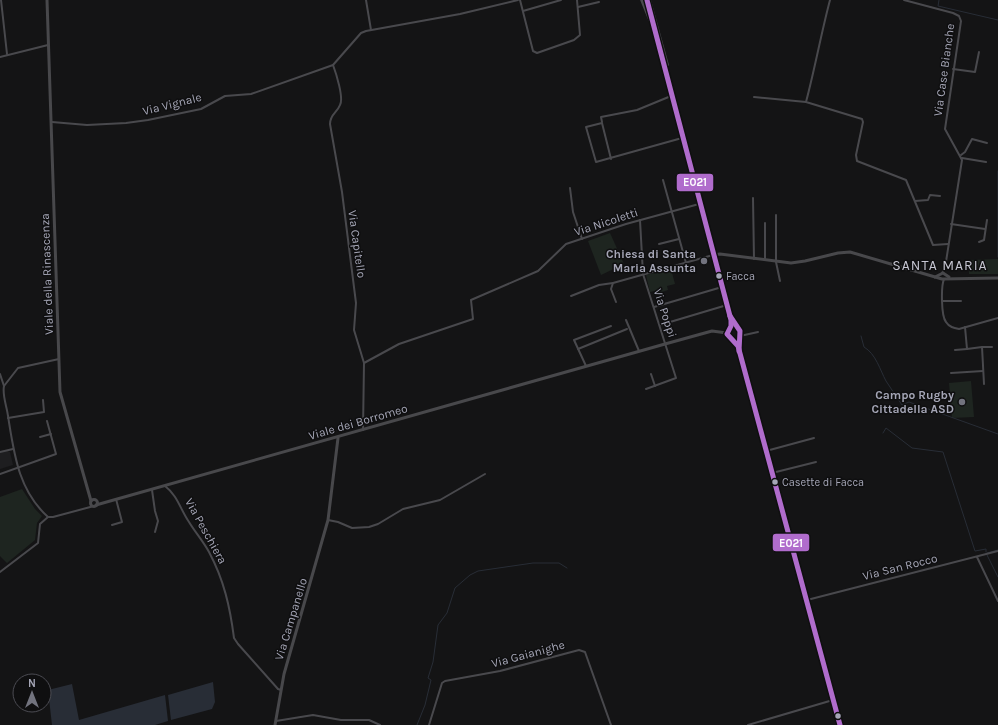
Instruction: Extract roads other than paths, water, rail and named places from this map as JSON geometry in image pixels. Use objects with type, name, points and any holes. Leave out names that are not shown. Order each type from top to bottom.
[{"type":"main road","name":"Viale della Rinascenza","points":[[48,0],[60,392],[62,406],[94,502]]},
{"type":"main road","points":[[642,0],[653,27]]},
{"type":"main road","points":[[646,0],[731,320],[740,331],[738,346],[840,725]]},
{"type":"main road","points":[[713,255],[724,255],[776,262],[805,262],[822,256],[850,252],[935,277],[998,278]]},
{"type":"main road","points":[[715,260],[724,255]]},
{"type":"main road","points":[[727,333],[730,329],[731,320]]},
{"type":"main road","points":[[730,329],[736,328]]},
{"type":"main road","points":[[586,366],[712,331],[727,333]]},
{"type":"main road","points":[[727,333],[728,337],[738,346]]},
{"type":"main road","points":[[732,340],[739,337]]},
{"type":"main road","name":"Viale dei Borromeo","points":[[94,502],[104,503],[116,500],[338,438],[586,366]]},
{"type":"main road","name":"Via Campanello","points":[[275,725],[281,690],[328,520],[338,438]]},
{"type":"street","points":[[1,0],[1,12],[7,54]]},
{"type":"street","points":[[366,0],[371,30],[460,14],[519,0],[533,51],[537,53],[577,38],[580,32],[577,0]]},
{"type":"street","points":[[523,11],[561,0]]},
{"type":"street","points":[[650,0],[668,65]]},
{"type":"street","points":[[806,102],[821,43],[822,28],[830,0]]},
{"type":"street","name":"Via Case Bianche","points":[[904,0],[953,12],[959,16],[960,25],[945,129],[951,142],[962,158],[943,276]]},
{"type":"street","points":[[578,7],[600,2]]},
{"type":"street","name":"Via Vignale","points":[[52,122],[101,124],[148,120],[201,109],[225,96],[251,94],[333,65],[361,33],[371,30]]},
{"type":"street","points":[[0,56],[50,44]]},
{"type":"street","points":[[953,69],[975,72],[978,52]]},
{"type":"street","name":"Via Capitello","points":[[333,65],[342,100],[340,107],[331,115],[330,124],[342,192],[356,303],[354,330],[364,363],[363,430]]},
{"type":"street","points":[[611,159],[601,117],[637,110],[671,96]]},
{"type":"street","points":[[754,97],[806,102],[862,119],[863,122],[856,155],[857,161],[902,177],[906,180],[933,245],[948,244]]},
{"type":"street","points":[[602,123],[586,127],[595,161],[598,162],[682,138]]},
{"type":"street","points":[[961,155],[965,152],[972,140],[987,143]]},
{"type":"street","points":[[962,158],[986,162]]},
{"type":"street","points":[[663,180],[686,263]]},
{"type":"street","points":[[570,188],[573,212],[582,239]]},
{"type":"street","points":[[916,201],[928,200],[930,195],[940,196]]},
{"type":"street","points":[[753,198],[754,259]]},
{"type":"street","name":"Via Nicoletti","points":[[364,363],[399,344],[438,329],[473,319],[471,300],[538,271],[562,247],[640,220],[700,204]]},
{"type":"street","points":[[776,215],[776,262],[780,281]]},
{"type":"street","name":"Via Poppi","points":[[640,220],[643,274],[676,378],[646,389]]},
{"type":"street","points":[[979,242],[984,240],[987,220]]},
{"type":"street","points":[[765,223],[766,261]]},
{"type":"street","points":[[951,224],[985,230]]},
{"type":"street","points":[[659,244],[679,239]]},
{"type":"street","points":[[571,296],[599,284],[613,283],[713,255]]},
{"type":"street","points":[[943,276],[943,316],[946,323],[953,328],[965,327],[998,318]]},
{"type":"street","points":[[613,283],[611,289],[616,302]]},
{"type":"street","points":[[654,307],[722,287]]},
{"type":"street","points":[[943,301],[961,301]]},
{"type":"street","points":[[660,325],[727,305]]},
{"type":"street","points":[[626,320],[639,351]]},
{"type":"street","points":[[586,366],[574,340],[611,326]]},
{"type":"street","points":[[965,327],[967,348]]},
{"type":"street","points":[[578,349],[627,329]]},
{"type":"street","points":[[739,337],[758,332]]},
{"type":"street","points":[[955,350],[992,346]]},
{"type":"street","points":[[982,347],[984,384]]},
{"type":"street","points":[[4,386],[18,368],[59,359]]},
{"type":"street","points":[[951,373],[983,371]]},
{"type":"street","points":[[0,374],[4,386],[17,467],[29,495],[48,517]]},
{"type":"street","points":[[651,374],[655,386]]},
{"type":"street","points":[[8,418],[44,412],[43,400]]},
{"type":"street","points":[[0,474],[56,454],[47,422]]},
{"type":"street","points":[[40,437],[51,434]]},
{"type":"street","points":[[766,451],[814,438]]},
{"type":"street","points":[[0,452],[13,449]]},
{"type":"street","points":[[772,473],[816,462]]},
{"type":"street","points":[[328,520],[338,522],[352,528],[369,527],[378,524],[403,509],[440,500],[485,474]]},
{"type":"street","name":"Via Peschiera","points":[[165,486],[176,497],[188,521],[202,541],[216,566],[226,592],[234,638],[278,689],[281,690]]},
{"type":"street","points":[[152,490],[158,521],[155,532]]},
{"type":"street","points":[[112,525],[122,522],[116,500]]},
{"type":"street","points":[[0,572],[38,543],[40,524],[48,517],[89,507],[94,502]]},
{"type":"street","name":"Via San Rocco","points":[[806,600],[998,551]]},
{"type":"street","points":[[977,557],[998,601]]},
{"type":"street","name":"Via Gaianighe","points":[[429,725],[441,688],[445,681],[463,676],[492,673],[579,650],[585,652],[611,725]]},
{"type":"street","points":[[748,725],[833,700]]},
{"type":"street","points":[[276,721],[313,715],[341,720],[369,720],[380,725]]},
{"type":"waterway","points":[[939,0],[938,6],[998,20]]},
{"type":"waterway","points":[[998,171],[998,257]]},
{"type":"waterway","points":[[861,336],[864,347],[875,358],[886,381],[902,405],[909,402],[998,434]]},
{"type":"waterway","points":[[883,433],[886,428],[912,448],[943,452],[975,551],[986,549],[986,552]]},
{"type":"waterway","points":[[987,553],[998,550]]},
{"type":"waterway","points":[[987,555],[998,577]]},
{"type":"waterway","points":[[417,725],[425,705],[431,680],[428,678],[433,662],[438,625],[447,613],[455,588],[470,575],[478,571],[533,563],[559,563],[567,568]]},
{"type":"place","name":"Chiesa di Santa Maria Assunta","points":[[704,261]]},
{"type":"place","name":"Facca","points":[[719,276]]},
{"type":"place","name":"Campo Rugby Cittadella ASD","points":[[962,402]]},
{"type":"place","name":"Casette di Facca","points":[[775,482]]},
{"type":"district","name":"SANTA MARIA","points":[[940,265]]}]
